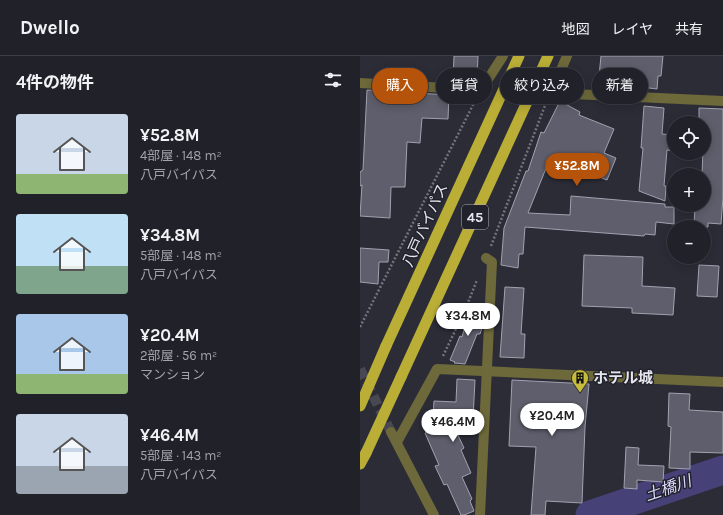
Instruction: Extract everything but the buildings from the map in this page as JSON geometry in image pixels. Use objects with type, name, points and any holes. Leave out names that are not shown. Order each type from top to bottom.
[{"type":"highway","name":"八戸バイパス","points":[[360,406],[519,56]]},
{"type":"highway","name":"45","points":[[360,464],[548,56]]},
{"type":"street","points":[[492,73],[503,56]]},
{"type":"street","points":[[562,68],[567,56]]},
{"type":"street","points":[[360,83],[436,87]]},
{"type":"street","points":[[584,95],[723,101]]},
{"type":"street","points":[[480,515],[492,262],[486,258]]},
{"type":"street","points":[[397,442],[437,369],[723,382]]},
{"type":"street","points":[[391,432],[434,515]]},
{"type":"path","points":[[360,327],[431,185],[474,104]]},
{"type":"path","points":[[437,369],[465,310],[547,104]]},
{"type":"waterway","name":"土橋川","points":[[590,515],[723,470]]},
{"type":"tunnel","points":[[360,369],[391,432]]},
{"type":"place","name":"ホテル城","points":[[580,393]]}]
